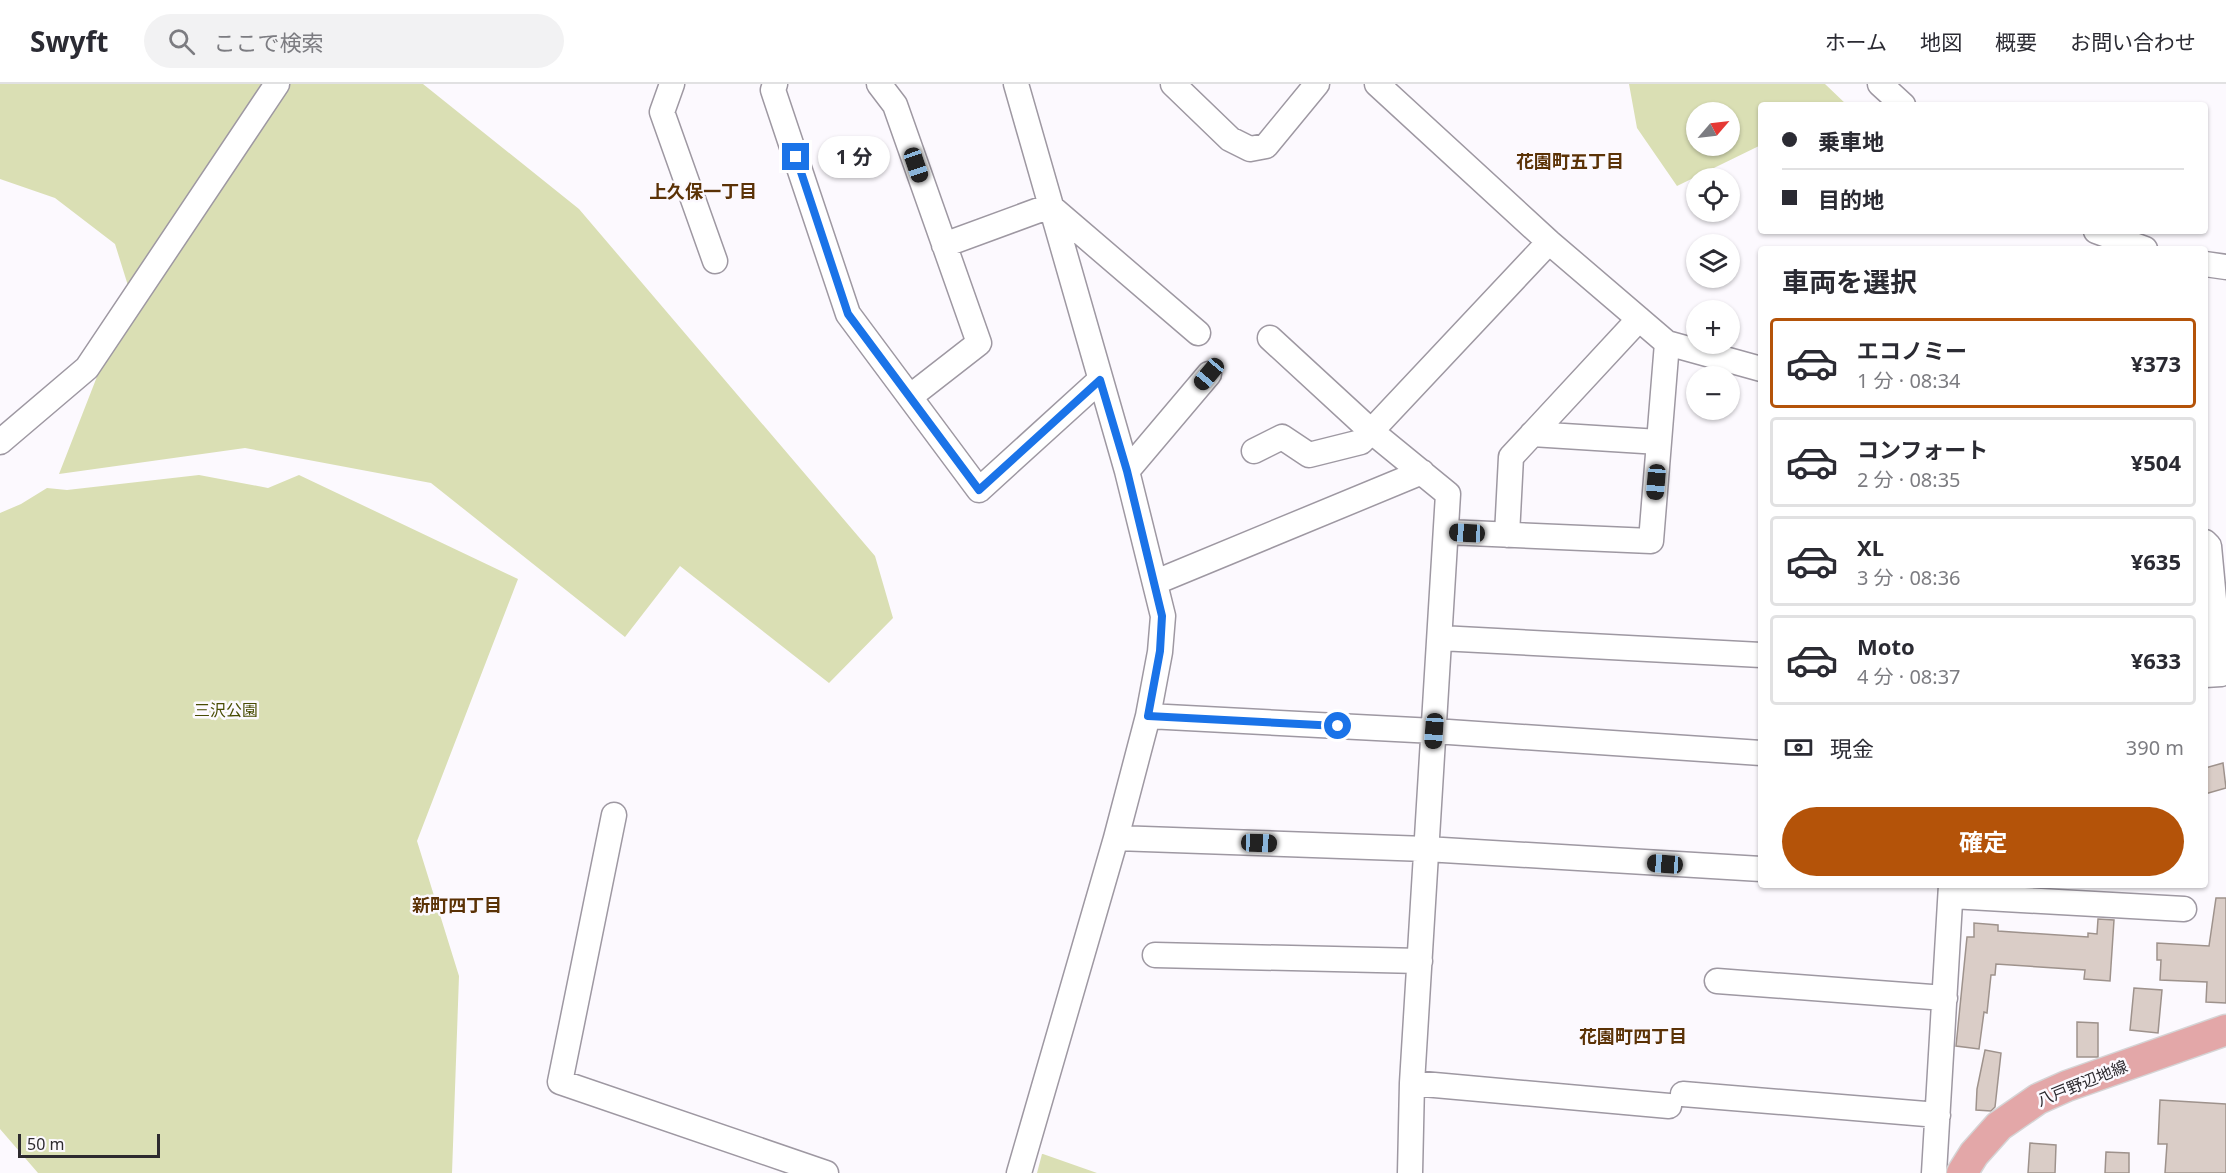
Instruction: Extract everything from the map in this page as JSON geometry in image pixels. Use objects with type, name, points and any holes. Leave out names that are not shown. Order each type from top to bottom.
[{"type":"main road","name":"八戸野辺地線","points":[[1962,1173],[1974,1154],[1999,1126],[2038,1099],[2067,1086],[2226,1030]]},
{"type":"street","points":[[0,442],[87,368],[278,84]]},
{"type":"street","points":[[672,84],[662,112],[715,261]]},
{"type":"street","points":[[879,84],[895,105],[979,343],[911,396]]},
{"type":"street","points":[[1016,84],[1127,471],[1156,582],[1162,616],[1160,651],[1148,716],[1116,838],[1019,1173]]},
{"type":"street","points":[[1173,84],[1230,139],[1250,149],[1266,146],[1317,84]]},
{"type":"street","points":[[1377,84],[1549,242],[1667,343],[1758,368]]},
{"type":"street","points":[[1880,84],[1900,102]]},
{"type":"street","points":[[769,86],[848,314],[979,490],[1100,380]]},
{"type":"street","points":[[944,245],[1050,206]]},
{"type":"street","points":[[1050,206],[1198,333]]},
{"type":"street","points":[[2104,234],[2137,246]]},
{"type":"street","points":[[1254,451],[1282,437],[1309,455],[1361,442],[1549,242]]},
{"type":"street","points":[[2208,264],[2226,267]]},
{"type":"street","points":[[1507,535],[1511,457],[1639,319]]},
{"type":"street","points":[[1270,338],[1371,431],[1448,494],[1412,1083],[1410,1173]]},
{"type":"street","points":[[1447,532],[1650,541],[1667,343]]},
{"type":"street","points":[[1127,471],[1209,374]]},
{"type":"street","points":[[1532,434],[1659,442]]},
{"type":"street","points":[[1156,582],[1422,472]]},
{"type":"street","points":[[2208,545],[2217,681]]},
{"type":"street","points":[[1440,638],[1758,655]]},
{"type":"street","points":[[1148,716],[1434,731],[1758,753]]},
{"type":"street","points":[[614,815],[560,1082],[826,1173]]},
{"type":"street","points":[[1116,838],[1426,849],[1758,869]]},
{"type":"street","points":[[1934,1173],[1951,890],[2184,909]]},
{"type":"street","points":[[1155,955],[1420,961]]},
{"type":"street","points":[[1717,981],[1945,999]]},
{"type":"street","points":[[1412,1083],[1938,1115]]},
{"type":"green space","points":[[0,84],[423,84],[579,209],[875,556],[893,618],[829,683],[680,566],[625,637],[431,483],[245,448],[59,474],[130,292],[115,244],[55,198],[0,179]]},
{"type":"green space","points":[[1629,84],[1825,84],[1844,102],[1758,102],[1758,146],[1740,155],[1740,102],[1686,102],[1686,156],[1738,156],[1714,168],[1686,168],[1686,182],[1677,186],[1637,128]]},
{"type":"green space","name":"三沢公園","points":[[199,475],[268,488],[299,475],[518,579],[417,841],[459,976],[452,1173],[38,1173],[0,1129],[0,513],[21,504],[47,488],[67,490]]},
{"type":"green space","points":[[1043,1154],[1097,1173],[1037,1173]]},
{"type":"building","points":[[2223,763],[2226,788],[2208,793],[2208,767]]},
{"type":"building","points":[[2216,898],[2226,898],[2226,1003],[2206,1002],[2207,982],[2160,980],[2161,960],[2157,960],[2157,943],[2209,946]]},
{"type":"building","points":[[2098,919],[2114,920],[2110,981],[2084,979],[2085,970],[1996,964],[1995,975],[1991,975],[1987,1013],[1984,1012],[1979,1049],[1956,1046],[1967,937],[1974,937],[1974,923],[1998,925],[1998,931],[2088,937],[2088,933],[2097,934]]},
{"type":"building","points":[[2134,988],[2162,990],[2158,1033],[2130,1030]]},
{"type":"building","points":[[2077,1022],[2098,1023],[2098,1057],[2077,1057]]},
{"type":"building","points":[[1985,1050],[2001,1053],[1995,1107],[1991,1111],[1976,1110],[1977,1089]]},
{"type":"building","points":[[2160,1100],[2226,1104],[2226,1173],[2165,1173],[2167,1144],[2158,1144]]},
{"type":"building","points":[[2030,1143],[2056,1145],[2055,1173],[2028,1173]]},
{"type":"building","points":[[2106,1152],[2129,1153],[2129,1173],[2105,1173]]},
{"type":"district","name":"花園町五丁目","points":[[1570,161]]},
{"type":"district","name":"上久保一丁目","points":[[703,191]]},
{"type":"district","name":"新町四丁目","points":[[457,905]]},
{"type":"district","name":"花園町四丁目","points":[[1633,1036]]},
{"type":"route","points":[[796,157],[848,314],[979,490],[1100,380],[1127,471],[1156,582],[1162,616],[1160,651],[1148,716],[1338,726]]}]
